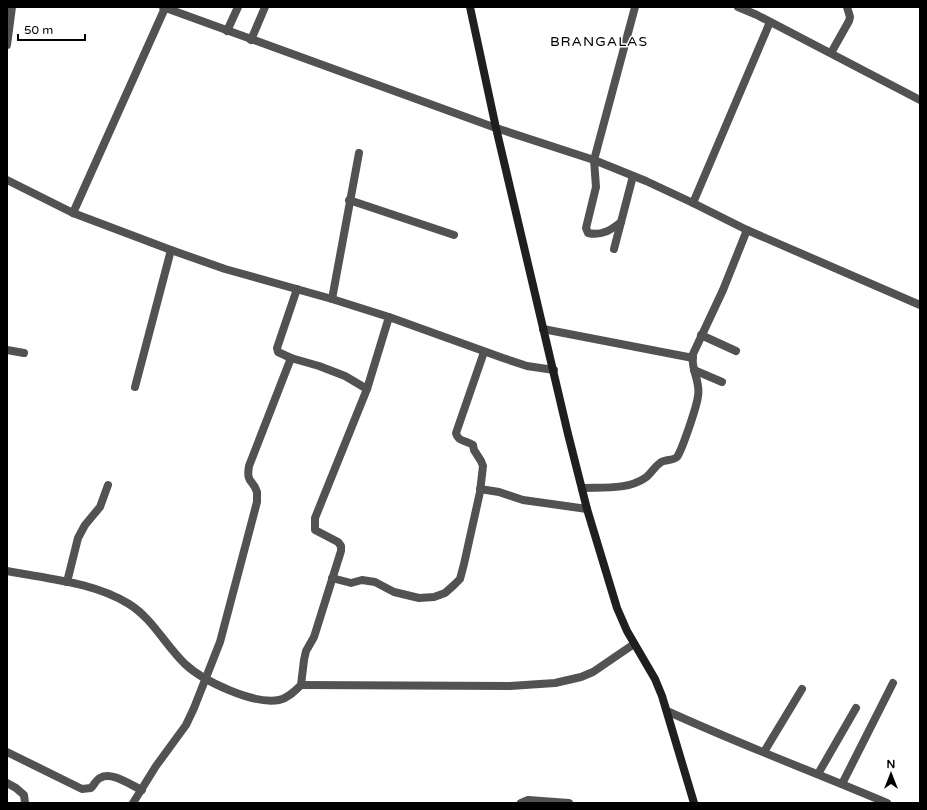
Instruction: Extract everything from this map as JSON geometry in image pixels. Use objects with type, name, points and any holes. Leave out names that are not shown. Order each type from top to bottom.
[{"type":"main road","points":[[470,7],[496,128],[587,508],[611,592],[634,644],[655,679],[667,711],[687,784],[694,803]]},
{"type":"street","points":[[7,46],[12,7]]},
{"type":"street","points":[[74,213],[164,7],[251,40],[496,128],[594,160],[694,203],[747,230],[920,305]]},
{"type":"street","points":[[227,31],[238,7]]},
{"type":"street","points":[[251,40],[265,7]]},
{"type":"street","points":[[621,222],[611,230],[599,235],[588,233],[586,228],[596,186],[594,160],[635,7]]},
{"type":"street","points":[[738,7],[757,15],[920,100]]},
{"type":"street","points":[[757,15],[761,7]]},
{"type":"street","points":[[831,53],[849,21],[850,17],[847,7]]},
{"type":"street","points":[[694,203],[770,22]]},
{"type":"street","points":[[332,298],[349,200],[359,153]]},
{"type":"street","points":[[614,250],[633,176]]},
{"type":"street","points":[[7,180],[74,213],[225,269],[332,298],[527,366],[554,370]]},
{"type":"street","points":[[349,200],[454,235]]},
{"type":"street","points":[[582,488],[624,485],[636,482],[648,475],[661,461],[676,457],[681,448],[698,396],[699,384],[694,370],[693,358],[701,335],[723,290],[747,230]]},
{"type":"street","points":[[135,387],[171,250]]},
{"type":"street","points":[[297,289],[277,348],[278,352],[291,358],[319,366],[345,376],[367,389]]},
{"type":"street","points":[[301,685],[306,651],[314,637],[339,557],[341,546],[338,542],[315,530],[314,518],[367,389],[389,317]]},
{"type":"street","points":[[543,328],[693,358]]},
{"type":"street","points":[[701,335],[736,351]]},
{"type":"street","points":[[7,350],[24,353]]},
{"type":"street","points":[[332,578],[351,583],[362,580],[375,582],[394,592],[419,598],[445,593],[460,579],[480,489],[483,466],[473,445],[469,442],[460,440],[456,433],[484,352]]},
{"type":"street","points":[[133,803],[156,766],[186,725],[194,708],[221,636],[257,502],[257,492],[249,480],[249,466],[291,358]]},
{"type":"street","points":[[694,370],[722,382]]},
{"type":"street","points":[[67,582],[78,538],[85,525],[100,507],[108,485]]},
{"type":"street","points":[[480,489],[499,492],[523,500],[587,508]]},
{"type":"street","points":[[7,571],[67,582],[102,591],[129,604],[150,621],[183,662],[194,672],[235,692],[250,697],[272,701],[280,700],[286,697],[301,685],[510,686],[555,683],[575,679],[593,672],[634,644]]},
{"type":"street","points":[[842,784],[893,683]]},
{"type":"street","points":[[764,752],[802,689]]},
{"type":"street","points":[[818,774],[856,708]]},
{"type":"street","points":[[667,711],[722,736],[887,803]]},
{"type":"street","points":[[7,752],[82,789],[91,788],[99,778],[108,775],[114,776],[142,790]]},
{"type":"street","points":[[7,783],[24,794],[25,803]]},
{"type":"street","points":[[521,803],[526,800],[530,800],[569,803]]},
{"type":"district","name":"BRANGALAS","points":[[599,41]]}]
